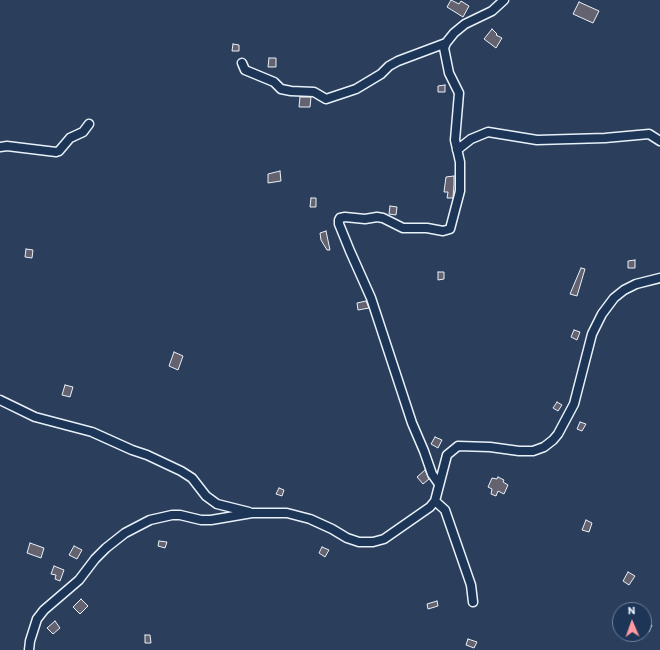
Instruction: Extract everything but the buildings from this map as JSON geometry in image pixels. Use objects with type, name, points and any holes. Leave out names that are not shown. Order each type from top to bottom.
[{"type":"street","points":[[439,484],[432,474],[412,423],[372,298],[350,251],[339,224],[339,220],[340,218],[345,217],[365,219],[377,217],[383,218],[403,228],[427,228],[448,231],[452,223],[460,190],[460,162],[455,140],[459,93],[450,73],[444,51],[446,43],[454,33],[465,24],[492,11],[504,0]]},
{"type":"street","points":[[242,63],[245,70],[274,82],[281,89],[314,92],[326,99],[356,89],[381,74],[389,66],[398,61],[446,43]]},
{"type":"street","points":[[0,147],[7,146],[56,152],[70,138],[83,132],[89,124]]},
{"type":"street","points":[[457,150],[471,139],[488,132],[536,140],[606,138],[649,134],[660,141]]},
{"type":"street","points":[[29,650],[30,641],[37,619],[44,610],[80,580],[100,553],[125,534],[150,520],[180,514],[201,520],[211,520],[252,513],[287,513],[310,519],[347,538],[359,542],[373,542],[384,539],[430,508],[435,500],[447,455],[458,446],[490,447],[519,451],[533,451],[544,447],[554,440],[574,404],[592,334],[602,314],[614,298],[624,290],[636,284],[660,278]]},
{"type":"street","points":[[0,400],[35,417],[92,432],[147,455],[181,471],[192,478],[206,496],[217,504],[252,513]]},
{"type":"street","points":[[435,500],[446,510],[471,585],[473,602]]}]
